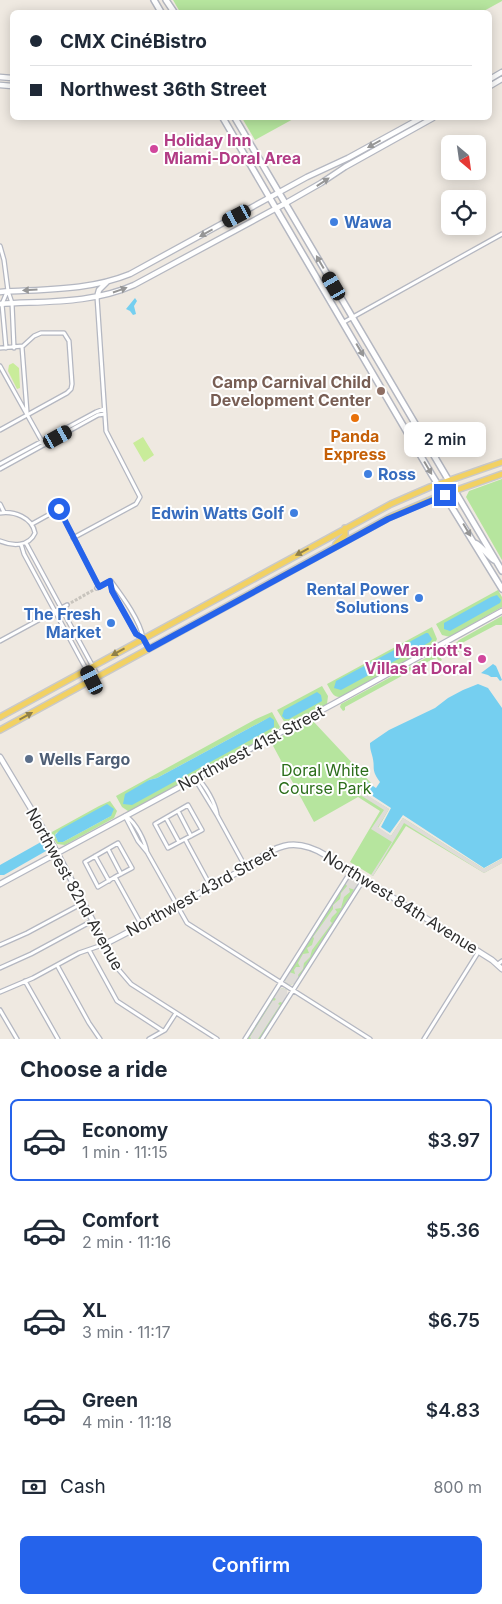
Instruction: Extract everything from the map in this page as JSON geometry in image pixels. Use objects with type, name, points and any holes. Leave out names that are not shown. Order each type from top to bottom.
[{"type":"main road","points":[[224,120],[438,484],[502,589]]},
{"type":"main road","points":[[236,120],[502,571]]},
{"type":"main road","points":[[376,378],[385,372]]},
{"type":"main road","points":[[0,717],[391,504],[438,484],[502,462]]},
{"type":"main road","points":[[0,730],[397,514],[502,474]]},
{"type":"main road","points":[[333,548],[345,535],[344,528]]},
{"type":"main road","points":[[474,543],[480,545],[486,554],[497,562]]},
{"type":"main road","points":[[208,603],[214,613]]},
{"type":"main road","points":[[143,638],[149,649]]},
{"type":"street","points":[[0,292],[72,288],[108,281],[147,266],[314,174],[343,161],[417,120]]},
{"type":"street","points":[[1,304],[79,300],[97,297],[142,282],[286,203],[345,167],[430,120]]},
{"type":"street","points":[[344,322],[502,234]]},
{"type":"street","points":[[0,246],[12,303],[14,348]]},
{"type":"street","points":[[73,538],[137,503],[140,499],[139,492],[106,431],[97,297],[100,289],[108,281]]},
{"type":"street","points":[[6,348],[1,304],[8,291]]},
{"type":"street","points":[[0,348],[22,347],[34,336],[41,333],[60,332],[66,334],[68,337],[72,384],[70,390],[0,430]]},
{"type":"street","points":[[22,347],[27,415]]},
{"type":"street","points":[[0,366],[44,445]]},
{"type":"street","points":[[0,464],[104,409]]},
{"type":"street","points":[[0,469],[98,415],[104,414]]},
{"type":"street","points":[[55,501],[98,588],[110,581]]},
{"type":"street","points":[[0,504],[2,513],[20,515],[32,524],[34,530],[34,535],[26,543],[10,544],[0,541]]},
{"type":"street","points":[[32,524],[59,509]]},
{"type":"street","points":[[26,543],[61,608],[95,678]]},
{"type":"street","points":[[21,544],[22,551],[54,612],[95,678]]},
{"type":"street","points":[[110,581],[132,613],[142,631],[143,638]]},
{"type":"street","points":[[110,581],[112,591],[136,634],[143,638]]},
{"type":"street","points":[[54,612],[67,605]]},
{"type":"street","name":"Northwest 41st Street","points":[[0,884],[502,611]]},
{"type":"street","points":[[126,616],[132,613]]},
{"type":"street","points":[[0,641],[46,616]]},
{"type":"street","name":"Northwest 82nd Avenue","points":[[0,757],[56,854],[119,970],[128,981],[218,1039]]},
{"type":"street","points":[[196,777],[202,782],[246,868]]},
{"type":"street","points":[[188,806],[202,830],[168,848],[155,824],[166,818],[188,806]]},
{"type":"street","points":[[178,811],[191,836]]},
{"type":"street","points":[[125,816],[132,820],[147,852],[187,923],[370,1039]]},
{"type":"street","points":[[166,818],[179,842]]},
{"type":"street","points":[[185,839],[211,887]]},
{"type":"street","points":[[118,843],[132,868],[98,886],[85,862],[96,856],[118,843]]},
{"type":"street","name":"Northwest 43rd Street","points":[[0,992],[105,944],[246,868],[274,849],[295,845]]},
{"type":"street","name":"Northwest 84th Avenue","points":[[295,845],[317,850],[479,951],[500,962],[502,969]]},
{"type":"street","points":[[108,849],[121,874]]},
{"type":"street","points":[[96,856],[109,881]]},
{"type":"street","points":[[245,1039],[351,871]]},
{"type":"street","points":[[115,877],[141,924]]},
{"type":"street","points":[[262,1039],[364,879]]},
{"type":"street","points":[[0,945],[23,935],[82,903]]},
{"type":"street","points":[[0,968],[32,954],[92,921]]},
{"type":"street","points":[[89,950],[117,1001],[163,1031]]},
{"type":"street","points":[[424,1039],[479,951]]},
{"type":"street","points":[[57,965],[100,1039]]},
{"type":"street","points":[[25,981],[58,1039]]},
{"type":"street","points":[[0,1010],[17,1039]]},
{"type":"street","points":[[149,1039],[163,1031],[176,1013]]},
{"type":"green space","points":[[173,0],[502,0],[486,10],[179,10]]},
{"type":"green space","points":[[243,120],[291,120],[255,140]]},
{"type":"green space","points":[[13,363],[19,368],[20,388],[17,389],[8,371],[9,365]]},
{"type":"green space","points":[[143,437],[154,455],[144,462],[133,443]]},
{"type":"green space","points":[[502,479],[502,560],[466,497],[469,491]]},
{"type":"green space","points":[[498,590],[502,597],[502,607],[450,637],[442,635],[436,624]]},
{"type":"green space","points":[[502,616],[502,625],[496,625],[462,643],[461,650],[458,652],[455,646],[459,640]]},
{"type":"green space","points":[[432,627],[437,639],[434,646],[341,697],[334,695],[331,691],[327,684]]},
{"type":"green space","points":[[435,653],[442,660],[439,662],[437,658],[431,660],[345,707],[343,711],[340,707],[341,704]]},
{"type":"green space","points":[[322,686],[328,696],[325,706],[292,724],[285,723],[277,710]]},
{"type":"green space","points":[[272,712],[280,727],[276,733],[132,811],[122,807],[116,796]],"holes":[[[270,717],[123,804],[149,780],[157,778]]]},
{"type":"green space","name":"Doral White Course Park","points":[[312,720],[372,784],[367,782],[366,787],[361,792],[389,809],[378,828],[391,836],[403,818],[484,869],[502,859],[502,863],[484,873],[406,826],[373,876],[350,862],[380,811],[358,797],[314,822],[271,742]]},
{"type":"green space","points":[[110,801],[117,811],[114,818],[65,845],[57,844],[50,833]],"holes":[[[111,816],[63,842],[58,842],[56,833]]]},
{"type":"green space","points":[[352,876],[358,880],[357,885],[296,983],[290,985],[285,982],[286,976],[347,880]]},
{"type":"green space","points":[[282,988],[287,990],[287,997],[260,1039],[247,1039],[277,991]]},
{"type":"shaded area","points":[[359,790],[389,809],[378,827],[391,836],[403,818],[484,869],[502,859],[502,863],[484,873],[404,823],[373,876],[371,875],[392,842],[371,829],[384,810],[357,793]]},
{"type":"shaded area","points":[[352,876],[358,879],[355,890],[349,888],[350,892],[344,897],[341,908],[335,909],[337,912],[330,921],[332,923],[304,963],[296,983],[290,985],[285,982],[289,972],[295,974],[294,970],[296,967],[300,967],[298,963],[303,954],[309,953],[307,948],[312,945],[313,937],[333,909],[333,905],[340,899],[341,893],[347,886],[345,883]]},
{"type":"shaded area","points":[[282,988],[287,990],[287,997],[283,1003],[280,1002],[278,1004],[280,1005],[258,1039],[251,1039],[250,1037],[273,1000],[276,999],[273,997]]},
{"type":"water","points":[[135,298],[137,301],[134,306],[136,314],[133,315],[126,309]]},
{"type":"water","points":[[497,595],[501,600],[500,603],[450,631],[444,629],[444,623]]},
{"type":"water","points":[[426,633],[432,639],[430,642],[341,690],[334,688],[336,681]]},
{"type":"water","points":[[493,664],[496,666],[502,680],[500,681],[497,677],[481,673]]},
{"type":"water","points":[[478,684],[488,688],[502,708],[502,858],[484,868],[403,815],[390,833],[381,827],[391,808],[362,789],[367,782],[376,788],[380,782],[374,771],[370,743],[389,730],[435,708],[448,698]]},
{"type":"water","points":[[317,692],[321,695],[322,701],[289,719],[285,719],[282,716],[284,710]]},
{"type":"water","points":[[270,717],[274,720],[274,727],[132,805],[123,804],[125,794]]},
{"type":"water","points":[[107,804],[114,809],[111,816],[63,842],[58,842],[55,835],[61,829]]},
{"type":"water","points":[[44,842],[46,851],[4,875],[0,875],[0,865]]},
{"type":"tunnel","points":[[67,605],[97,588]]},
{"type":"place","name":"Holiday Inn Miami-Doral Area","points":[[154,149]]},
{"type":"place","name":"Wawa","points":[[334,222]]},
{"type":"place","name":"Camp Carnival Child Development Center","points":[[381,391]]},
{"type":"place","name":"Panda Express","points":[[355,418]]},
{"type":"place","name":"Ross","points":[[368,474]]},
{"type":"place","name":"Edwin Watts Golf","points":[[294,513]]},
{"type":"place","name":"Rental Power Solutions","points":[[419,598]]},
{"type":"place","name":"The Fresh Market","points":[[111,623]]},
{"type":"place","name":"Marriott's Villas at Doral","points":[[482,659]]},
{"type":"place","name":"Wells Fargo","points":[[29,759]]},
{"type":"route","points":[[59,509],[99,587],[110,581],[112,591],[136,634],[143,638],[149,649],[388,519],[445,495]]}]
